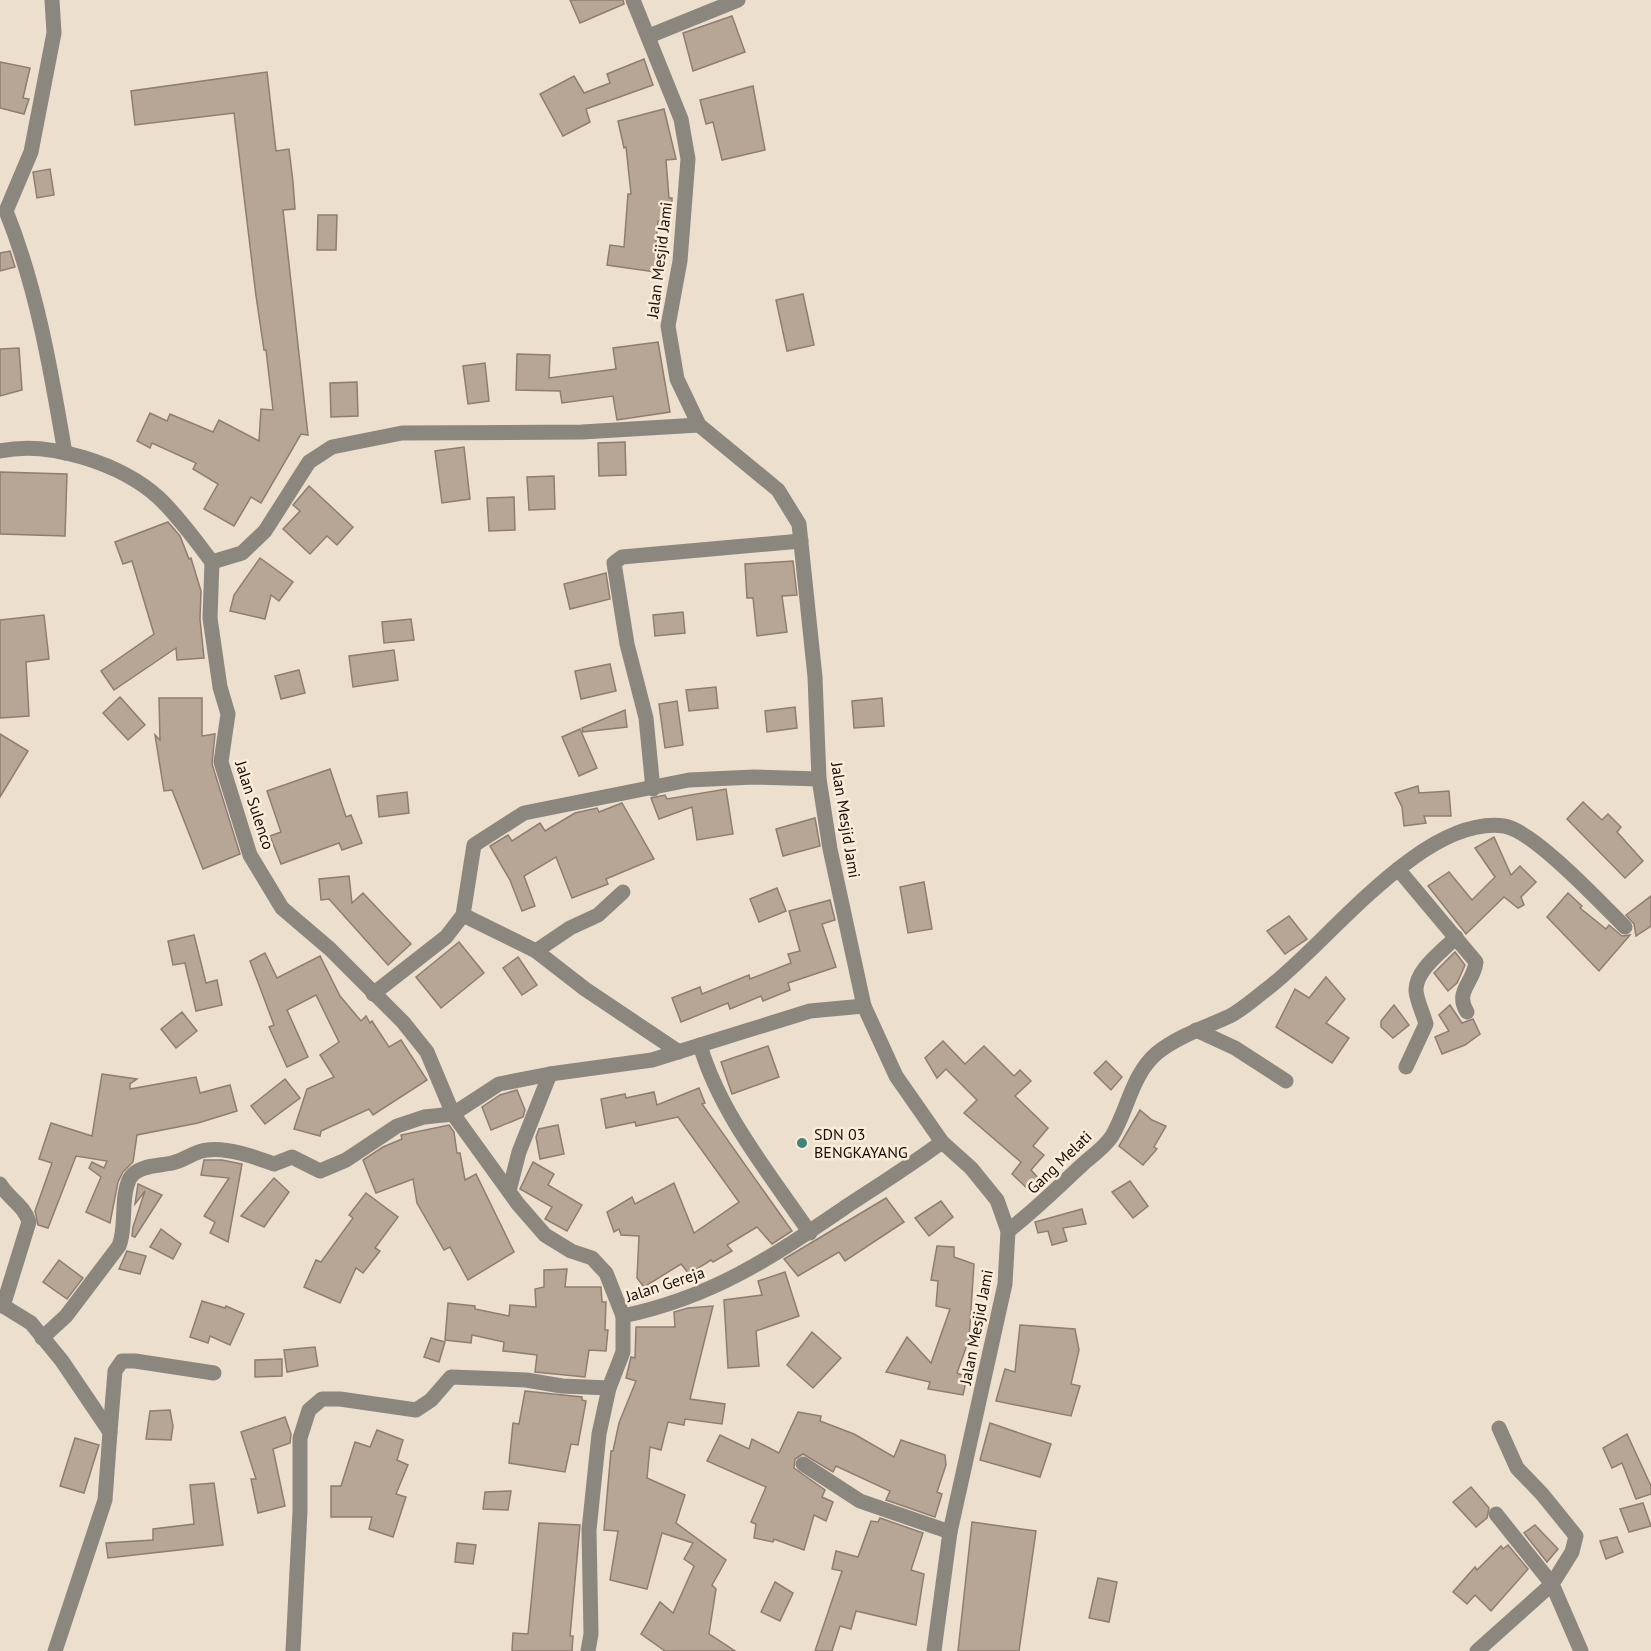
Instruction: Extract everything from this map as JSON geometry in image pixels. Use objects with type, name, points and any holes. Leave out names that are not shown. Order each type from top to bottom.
[{"type":"street","points":[[52,0],[54,33],[31,152],[3,211],[20,247],[51,368],[65,453]]},
{"type":"street","name":"Jalan Mesjid Jami","points":[[633,0],[681,119],[688,159],[680,261],[668,326],[677,379],[699,425],[778,490],[799,524],[815,677],[819,779],[830,849],[864,1006],[896,1076],[942,1142],[971,1168],[997,1200],[1008,1231],[1005,1284],[950,1532],[934,1651]]},
{"type":"street","points":[[649,36],[738,0]]},
{"type":"street","points":[[0,451],[20,447],[65,453],[124,474],[158,497],[212,562],[242,553],[265,531],[309,462],[332,447],[402,433],[582,432],[699,425]]},
{"type":"street","points":[[652,789],[646,718],[627,644],[614,563],[622,557],[801,541]]},
{"type":"street","name":"Jalan Sulenco","points":[[212,562],[210,618],[220,687],[228,714],[221,762],[250,855],[282,908],[330,949],[403,1022],[427,1052],[453,1114],[508,1191],[545,1235],[571,1251],[592,1258],[606,1273],[623,1316]]},
{"type":"street","points":[[373,994],[446,937],[463,915],[474,845],[524,813],[689,780],[754,777],[819,779]]},
{"type":"street","name":"Gang Melati","points":[[1008,1231],[1041,1205],[1111,1138],[1123,1114],[1134,1082],[1156,1053],[1196,1030],[1232,1014],[1284,976],[1375,886],[1424,850],[1467,829],[1505,826],[1533,840],[1625,927]]},
{"type":"street","points":[[1398,869],[1476,962],[1475,973],[1462,990],[1462,1004],[1467,1012]]},
{"type":"street","points":[[536,951],[570,928],[598,915],[623,892]]},
{"type":"street","points":[[463,915],[536,951],[585,989],[680,1052]]},
{"type":"street","points":[[1406,1067],[1426,1024],[1417,994],[1416,982],[1430,963],[1456,937]]},
{"type":"street","points":[[42,1338],[66,1317],[119,1246],[124,1235],[123,1216],[130,1178],[141,1169],[175,1163],[208,1149],[261,1159],[274,1164],[292,1157],[320,1171],[346,1160],[396,1126],[424,1117],[453,1114],[499,1084],[550,1074],[651,1060],[810,1011],[864,1006]]},
{"type":"street","points":[[1196,1030],[1235,1048],[1286,1082]]},
{"type":"street","points":[[700,1045],[707,1069],[736,1122],[810,1233]]},
{"type":"street","points":[[508,1191],[519,1152],[550,1074]]},
{"type":"street","name":"Jalan Gereja","points":[[588,1651],[589,1530],[599,1434],[609,1388],[623,1352],[623,1316],[690,1298],[732,1280],[810,1233],[942,1142]]},
{"type":"street","points":[[0,1184],[10,1198],[25,1209],[29,1222],[2,1305],[31,1323],[62,1361],[110,1432]]},
{"type":"street","points":[[55,1651],[107,1491],[115,1371],[122,1361],[135,1361],[214,1373]]},
{"type":"street","points":[[293,1651],[300,1511],[300,1438],[309,1410],[322,1399],[340,1399],[416,1410],[431,1400],[451,1377],[526,1380],[562,1386],[609,1388]]},
{"type":"street","points":[[1477,1651],[1552,1584],[1572,1552],[1576,1536],[1542,1494],[1517,1468],[1499,1428]]},
{"type":"street","points":[[803,1464],[860,1501],[950,1532]]},
{"type":"street","points":[[1496,1514],[1552,1584],[1581,1651]]},
{"type":"building","points":[[570,0],[623,0],[624,4],[580,23]]},
{"type":"building","points":[[732,16],[745,52],[693,71],[683,33]]},
{"type":"building","points":[[644,59],[653,85],[586,109],[590,122],[563,136],[540,94],[574,76],[584,93],[610,83],[607,74]]},
{"type":"building","points":[[0,62],[30,68],[23,98],[29,99],[24,114],[0,108]]},
{"type":"building","points":[[267,72],[276,151],[289,149],[293,182],[295,209],[283,210],[308,435],[301,434],[261,503],[251,497],[234,526],[204,509],[218,484],[193,469],[196,463],[152,443],[150,448],[137,441],[150,413],[167,421],[170,414],[213,432],[219,420],[259,441],[261,409],[273,410],[266,350],[264,350],[256,296],[234,113],[135,125],[131,91]]},
{"type":"building","points":[[753,86],[765,150],[722,160],[713,122],[706,124],[700,100]]},
{"type":"building","points":[[664,109],[676,159],[666,160],[669,198],[672,198],[671,222],[658,221],[655,251],[665,253],[662,273],[607,265],[610,245],[624,247],[628,194],[631,194],[626,147],[624,148],[618,121]]},
{"type":"building","points":[[50,169],[54,195],[37,198],[33,172]]},
{"type":"building","points":[[318,215],[337,215],[336,250],[317,250]]},
{"type":"building","points":[[10,251],[15,267],[0,271],[0,253]]},
{"type":"building","points":[[803,294],[814,345],[787,351],[776,300]]},
{"type":"building","points":[[658,342],[670,412],[617,420],[613,396],[562,403],[560,391],[516,390],[517,354],[550,355],[549,378],[616,369],[613,348]]},
{"type":"building","points":[[19,348],[22,390],[0,396],[0,349]]},
{"type":"building","points":[[485,363],[489,401],[468,404],[463,366]]},
{"type":"building","points":[[357,382],[358,416],[331,417],[330,383]]},
{"type":"building","points":[[625,442],[626,475],[599,476],[598,443]]},
{"type":"building","points":[[464,447],[470,499],[442,503],[435,451]]},
{"type":"building","points":[[0,472],[67,474],[65,536],[0,534]]},
{"type":"building","points":[[554,476],[555,509],[529,510],[527,477]]},
{"type":"building","points":[[309,486],[353,527],[337,545],[327,536],[310,554],[283,529],[300,511],[293,505]]},
{"type":"building","points":[[514,497],[515,530],[489,531],[487,498]]},
{"type":"building","points":[[168,522],[180,536],[189,559],[191,558],[201,591],[200,619],[204,658],[177,660],[176,648],[114,690],[101,671],[154,634],[132,561],[123,564],[115,542]]},
{"type":"building","points":[[260,558],[293,582],[279,601],[271,595],[265,619],[230,611],[234,595]]},
{"type":"building","points":[[793,561],[797,595],[782,596],[787,632],[757,636],[753,598],[747,598],[745,564]]},
{"type":"building","points":[[606,573],[610,599],[570,609],[564,584]]},
{"type":"building","points":[[683,612],[685,633],[655,636],[653,615]]},
{"type":"building","points":[[44,615],[49,659],[26,662],[29,716],[0,718],[0,620]]},
{"type":"building","points":[[411,619],[414,640],[384,643],[382,622]]},
{"type":"building","points":[[394,650],[398,680],[353,687],[349,656]]},
{"type":"building","points":[[610,664],[616,691],[581,699],[575,671]]},
{"type":"building","points":[[299,670],[305,693],[281,699],[275,676]]},
{"type":"building","points":[[716,687],[718,708],[689,711],[686,690]]},
{"type":"building","points":[[120,697],[145,725],[128,740],[103,713]]},
{"type":"building","points":[[159,698],[202,698],[202,736],[215,734],[212,764],[240,854],[203,869],[172,790],[164,791],[155,735],[160,740]]},
{"type":"building","points":[[882,698],[884,726],[854,728],[852,701]]},
{"type":"building","points":[[677,701],[683,745],[665,748],[659,704]]},
{"type":"building","points":[[795,707],[797,728],[767,732],[765,711]]},
{"type":"building","points":[[625,710],[627,727],[583,732],[582,728]]},
{"type":"building","points":[[580,729],[597,768],[579,776],[562,737]]},
{"type":"building","points":[[0,734],[28,751],[0,797]]},
{"type":"building","points":[[330,769],[346,817],[351,815],[362,843],[342,850],[339,843],[281,864],[270,836],[281,832],[267,791]]},
{"type":"building","points":[[1418,786],[1419,793],[1449,791],[1451,816],[1424,816],[1426,823],[1404,826],[1402,807],[1395,793]]},
{"type":"building","points":[[726,789],[733,834],[697,840],[692,807],[659,819],[651,798],[665,795],[667,799]]},
{"type":"building","points":[[407,792],[409,813],[379,817],[377,796]]},
{"type":"building","points":[[1583,802],[1602,820],[1608,814],[1621,827],[1617,832],[1643,861],[1625,878],[1567,819]]},
{"type":"building","points":[[622,803],[654,859],[606,879],[608,884],[572,898],[556,857],[524,876],[535,906],[522,911],[510,880],[490,846],[508,835],[512,841],[540,823],[545,831],[575,813],[597,808],[599,812]]},
{"type":"building","points":[[815,818],[820,846],[783,856],[776,829]]},
{"type":"building","points":[[1494,837],[1511,875],[1520,866],[1536,882],[1521,897],[1524,905],[1518,908],[1504,897],[1466,934],[1428,886],[1449,872],[1472,900],[1495,877],[1475,848]]},
{"type":"building","points":[[349,876],[352,903],[363,893],[411,944],[388,965],[329,899],[321,900],[319,879]]},
{"type":"building","points":[[924,882],[932,929],[908,933],[900,887]]},
{"type":"building","points":[[777,888],[786,911],[759,922],[750,899]]},
{"type":"building","points":[[1568,893],[1582,906],[1580,908],[1606,929],[1609,925],[1622,936],[1630,935],[1599,971],[1547,917]]},
{"type":"building","points":[[1651,896],[1651,926],[1636,936],[1634,924],[1626,915]]},
{"type":"building","points":[[830,900],[835,920],[822,924],[836,967],[788,983],[790,990],[763,1001],[761,996],[730,1009],[728,1003],[681,1022],[672,998],[700,987],[702,994],[749,975],[750,979],[791,963],[788,954],[800,951],[789,911]]},
{"type":"building","points":[[1289,916],[1307,939],[1285,954],[1267,931]]},
{"type":"building","points":[[194,935],[206,983],[217,980],[222,1005],[196,1011],[185,963],[173,965],[168,941]]},
{"type":"building","points":[[459,942],[484,973],[441,1008],[416,977]]},
{"type":"building","points":[[1455,952],[1465,965],[1457,983],[1448,991],[1434,973]]},
{"type":"building","points":[[265,953],[277,978],[320,956],[340,996],[361,1021],[366,1016],[370,1023],[372,1021],[389,1047],[401,1040],[427,1080],[373,1115],[369,1109],[321,1131],[320,1136],[294,1129],[307,1089],[334,1077],[320,1055],[339,1042],[316,995],[287,1010],[308,1057],[287,1067],[269,1027],[274,1025],[250,961]]},
{"type":"building","points":[[518,957],[537,985],[522,995],[503,968]]},
{"type":"building","points":[[1326,977],[1345,999],[1326,1023],[1349,1038],[1332,1063],[1276,1027],[1295,989],[1309,998]]},
{"type":"building","points":[[1394,1005],[1409,1025],[1393,1038],[1381,1027],[1381,1021]]},
{"type":"building","points":[[1450,1005],[1462,1023],[1473,1019],[1480,1034],[1465,1045],[1442,1054],[1435,1037],[1449,1031],[1439,1015]]},
{"type":"building","points":[[182,1012],[197,1031],[176,1048],[161,1029]]},
{"type":"building","points":[[943,1041],[965,1064],[984,1046],[1014,1076],[1020,1070],[1031,1081],[1015,1096],[1048,1128],[1033,1146],[1044,1155],[1031,1170],[1040,1180],[1029,1190],[1012,1174],[1021,1162],[964,1113],[977,1100],[946,1069],[937,1078],[925,1058]]},
{"type":"building","points":[[768,1046],[779,1077],[732,1094],[721,1062]]},
{"type":"building","points":[[1106,1061],[1122,1077],[1111,1090],[1094,1073]]},
{"type":"building","points":[[102,1074],[137,1079],[130,1084],[130,1089],[196,1077],[200,1093],[230,1085],[237,1111],[198,1123],[137,1135],[133,1162],[123,1172],[118,1182],[110,1223],[86,1212],[101,1177],[89,1168],[92,1162],[104,1168],[107,1161],[76,1156],[48,1228],[38,1225],[35,1211],[52,1163],[39,1159],[51,1123],[92,1136]]},
{"type":"building","points":[[285,1079],[300,1098],[265,1124],[251,1106]]},
{"type":"building","points":[[699,1088],[705,1103],[702,1104],[792,1231],[772,1244],[757,1227],[727,1245],[732,1251],[713,1262],[711,1260],[689,1274],[681,1264],[644,1287],[637,1278],[639,1236],[621,1235],[619,1229],[614,1232],[607,1212],[632,1197],[635,1204],[674,1183],[694,1233],[739,1202],[678,1117],[636,1126],[635,1122],[606,1128],[601,1099],[625,1094],[626,1098],[654,1092],[657,1105]]},
{"type":"building","points":[[517,1090],[525,1110],[523,1117],[491,1130],[482,1107],[500,1095]]},
{"type":"building","points":[[1140,1110],[1152,1120],[1166,1126],[1154,1147],[1157,1149],[1143,1165],[1119,1146]]},
{"type":"building","points":[[449,1125],[454,1132],[465,1180],[476,1174],[514,1252],[468,1280],[450,1247],[444,1250],[417,1203],[413,1179],[376,1193],[363,1160],[383,1147],[402,1139],[401,1135]]},
{"type":"building","points":[[558,1125],[564,1154],[540,1159],[536,1137],[539,1129]]},
{"type":"building","points":[[204,1160],[222,1160],[242,1164],[228,1242],[210,1233],[215,1222],[204,1216],[229,1178],[201,1175]]},
{"type":"building","points":[[533,1162],[554,1174],[548,1185],[582,1205],[567,1231],[545,1219],[552,1207],[520,1189]]},
{"type":"building","points":[[274,1178],[289,1192],[264,1227],[241,1216]]},
{"type":"building","points":[[1130,1181],[1148,1206],[1133,1218],[1112,1192]]},
{"type":"building","points":[[138,1184],[162,1195],[135,1237],[132,1236],[133,1227],[145,1191],[135,1204]]},
{"type":"building","points":[[366,1193],[398,1217],[375,1248],[380,1251],[363,1273],[356,1268],[340,1303],[304,1287],[316,1260],[321,1262],[353,1218],[349,1215]]},
{"type":"building","points":[[886,1198],[904,1222],[845,1261],[839,1252],[798,1276],[784,1259]]},
{"type":"building","points":[[941,1201],[953,1217],[929,1236],[915,1218]]},
{"type":"building","points":[[1082,1209],[1086,1224],[1063,1228],[1067,1241],[1052,1245],[1048,1231],[1038,1233],[1035,1222]]},
{"type":"building","points":[[161,1229],[181,1244],[173,1259],[150,1247]]},
{"type":"building","points":[[937,1246],[954,1247],[954,1257],[974,1264],[969,1339],[957,1373],[967,1377],[963,1395],[928,1389],[930,1382],[886,1372],[907,1337],[931,1363],[950,1309],[936,1306],[938,1281],[931,1280]]},
{"type":"building","points":[[127,1251],[146,1256],[140,1274],[119,1269]]},
{"type":"building","points":[[59,1260],[83,1278],[67,1299],[43,1282]]},
{"type":"building","points":[[567,1269],[565,1287],[601,1287],[602,1302],[606,1302],[605,1330],[608,1330],[606,1351],[589,1350],[585,1377],[535,1372],[537,1355],[503,1351],[504,1342],[472,1335],[471,1343],[445,1340],[448,1303],[475,1306],[475,1309],[509,1316],[510,1305],[536,1307],[535,1289],[544,1287],[544,1270]]},
{"type":"building","points":[[785,1272],[799,1316],[756,1331],[759,1366],[728,1368],[724,1300],[762,1295],[758,1281]]},
{"type":"building","points":[[202,1301],[225,1308],[226,1306],[244,1314],[230,1345],[210,1336],[208,1343],[190,1337]]},
{"type":"building","points":[[713,1306],[690,1399],[725,1404],[722,1424],[685,1419],[684,1425],[668,1422],[661,1450],[650,1447],[647,1478],[685,1495],[676,1523],[726,1560],[712,1585],[716,1589],[709,1634],[735,1651],[665,1651],[641,1634],[660,1602],[673,1613],[694,1566],[684,1559],[693,1543],[662,1533],[647,1589],[610,1580],[618,1531],[604,1530],[611,1451],[613,1451],[619,1423],[636,1381],[626,1378],[631,1357],[635,1358],[636,1327],[675,1327],[674,1312],[688,1308]]},
{"type":"building","points":[[1020,1325],[1075,1329],[1079,1350],[1071,1384],[1080,1386],[1071,1416],[996,1401],[1005,1369],[1015,1372]]},
{"type":"building","points":[[812,1332],[841,1358],[813,1388],[787,1365]]},
{"type":"building","points":[[431,1338],[445,1342],[439,1362],[424,1357]]},
{"type":"building","points":[[315,1347],[318,1366],[287,1372],[284,1350]]},
{"type":"building","points":[[282,1359],[282,1376],[255,1377],[255,1360]]},
{"type":"building","points":[[525,1391],[582,1397],[582,1400],[586,1401],[578,1445],[571,1444],[565,1472],[509,1463],[513,1423],[519,1424]]},
{"type":"building","points":[[170,1410],[173,1426],[171,1440],[146,1439],[150,1411]]},
{"type":"building","points":[[798,1412],[821,1416],[820,1421],[854,1434],[894,1457],[901,1440],[945,1455],[946,1465],[937,1492],[942,1494],[935,1517],[886,1500],[890,1491],[836,1466],[833,1472],[803,1454],[795,1459],[794,1468],[825,1490],[822,1497],[833,1502],[826,1521],[814,1515],[804,1550],[774,1539],[773,1542],[754,1538],[756,1524],[751,1522],[766,1487],[707,1461],[720,1435],[749,1449],[752,1439],[779,1453]]},
{"type":"building","points":[[285,1417],[291,1434],[290,1443],[273,1449],[285,1506],[258,1513],[251,1479],[256,1479],[241,1432]]},
{"type":"building","points":[[990,1423],[1051,1444],[1040,1477],[980,1460]]},
{"type":"building","points":[[377,1430],[403,1440],[397,1460],[408,1465],[396,1494],[406,1497],[393,1537],[369,1529],[372,1517],[331,1517],[331,1486],[341,1486],[355,1442],[370,1447]]},
{"type":"building","points":[[1627,1434],[1651,1486],[1651,1494],[1636,1499],[1622,1463],[1612,1468],[1603,1448]]},
{"type":"building","points":[[75,1438],[99,1445],[84,1493],[60,1486]]},
{"type":"building","points":[[214,1483],[223,1545],[108,1558],[106,1543],[153,1540],[153,1529],[194,1524],[190,1485]]},
{"type":"building","points":[[1471,1487],[1489,1508],[1487,1518],[1476,1527],[1453,1502]]},
{"type":"building","points":[[511,1491],[508,1510],[483,1509],[485,1492]]},
{"type":"building","points":[[1643,1503],[1651,1526],[1629,1532],[1620,1509]]},
{"type":"building","points":[[880,1518],[923,1533],[911,1570],[924,1574],[916,1625],[856,1611],[851,1629],[840,1626],[832,1651],[815,1651],[842,1571],[832,1569],[836,1551],[858,1557],[871,1521],[878,1522]]},
{"type":"building","points":[[972,1522],[1036,1531],[1019,1651],[958,1651]]},
{"type":"building","points":[[539,1523],[580,1525],[570,1636],[573,1636],[572,1651],[512,1651],[513,1633],[528,1634]]},
{"type":"building","points":[[1535,1525],[1558,1549],[1547,1562],[1524,1533]]},
{"type":"building","points":[[1617,1537],[1623,1552],[1606,1559],[1600,1541]]},
{"type":"building","points":[[457,1543],[476,1545],[473,1564],[455,1562]]},
{"type":"building","points":[[1508,1545],[1528,1569],[1491,1611],[1475,1595],[1467,1604],[1453,1592],[1475,1567],[1477,1570],[1501,1546],[1503,1549]]},
{"type":"building","points":[[1098,1578],[1117,1582],[1109,1622],[1089,1618]]},
{"type":"building","points":[[775,1582],[793,1593],[780,1621],[761,1612]]},
{"type":"place","name":"SDN 03 BENGKAYANG","points":[[802,1143]]}]
